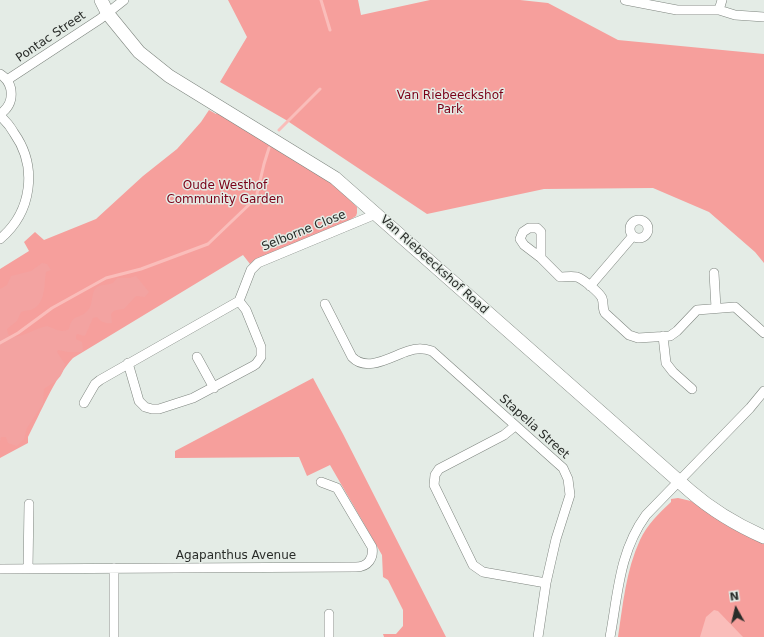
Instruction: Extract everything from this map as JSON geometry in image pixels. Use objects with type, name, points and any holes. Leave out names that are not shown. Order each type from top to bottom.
[{"type":"street","name":"Van Riebeeckshof Road","points":[[100,0],[108,14],[139,52],[169,76],[335,178],[678,482],[722,516],[764,537]]},
{"type":"street","name":"Pontac Street","points":[[7,80],[108,14],[124,0]]},
{"type":"street","points":[[625,0],[677,10],[719,10],[735,15],[764,17]]},
{"type":"street","points":[[719,10],[722,0]]},
{"type":"street","points":[[0,74],[7,80],[10,86],[11,100],[0,115],[6,121],[22,145],[27,160],[29,173],[28,192],[23,209],[16,222],[0,239]]},
{"type":"street","name":"Selborne Close","points":[[238,301],[251,270],[258,263],[376,214]]},
{"type":"street","points":[[590,286],[632,237]]},
{"type":"street","points":[[542,258],[560,277],[576,277],[590,286],[603,300],[603,310],[605,313],[629,335],[638,338],[670,336],[677,331],[697,310],[735,307],[764,333]]},
{"type":"street","points":[[714,273],[716,308]]},
{"type":"street","points":[[84,403],[97,382],[128,363],[238,301],[246,310],[261,347],[261,357],[253,366],[193,398],[159,409],[148,409],[142,405],[137,398],[128,363]]},
{"type":"street","name":"Stapelia Street","points":[[325,304],[352,357],[357,362],[363,364],[386,361],[408,350],[426,348],[432,351],[559,464],[566,473],[570,484],[569,500],[556,539],[546,583],[538,637]]},
{"type":"street","points":[[663,336],[666,363],[673,372],[692,389]]},
{"type":"street","points":[[198,357],[214,388]]},
{"type":"street","points":[[610,637],[621,569],[637,527],[646,515],[750,408],[764,391]]},
{"type":"street","points":[[515,426],[504,435],[439,469],[435,475],[434,485],[473,565],[476,568],[483,572],[546,583]]},
{"type":"street","name":"Agapanthus Avenue","points":[[0,569],[363,566],[371,559],[373,551],[372,547],[338,488],[321,482]]},
{"type":"street","points":[[28,569],[29,504]]},
{"type":"street","points":[[114,568],[114,637]]},
{"type":"street","points":[[329,614],[329,637]]},
{"type":"green space","name":"Van Riebeeckshof Park","points":[[228,0],[358,0],[361,15],[430,0],[520,0],[548,3],[618,40],[764,54],[764,263],[755,252],[709,212],[653,188],[544,189],[427,214],[286,120],[220,82],[247,37]]},
{"type":"green space","name":"Oude Westhof Community Garden","points":[[209,110],[216,114],[217,113],[333,184],[357,207],[356,216],[350,220],[254,260],[250,264],[243,255],[73,358],[60,375],[48,396],[28,437],[28,443],[0,458],[0,269],[29,251],[24,242],[35,232],[44,240],[96,219],[143,176],[177,149],[201,122]]},
{"type":"green space","points":[[313,378],[446,637],[384,637],[383,634],[396,634],[403,626],[403,610],[388,580],[383,577],[382,555],[330,465],[307,476],[299,457],[175,458],[175,451]]},
{"type":"green space","points":[[678,498],[691,501],[731,528],[764,543],[764,637],[618,637],[623,600],[635,551],[650,524],[671,502],[671,499]]},
{"type":"shaded area","points":[[42,263],[47,264],[51,270],[46,272],[42,298],[33,309],[21,312],[17,321],[7,329],[8,334],[12,337],[47,326],[60,331],[69,329],[70,324],[74,319],[85,313],[90,308],[95,289],[99,286],[113,283],[117,278],[130,278],[136,276],[149,292],[145,297],[136,296],[124,309],[112,312],[112,323],[103,322],[97,317],[93,318],[86,334],[84,336],[77,334],[76,336],[76,339],[82,342],[82,352],[58,350],[57,352],[65,364],[64,369],[58,379],[44,389],[43,404],[27,428],[24,439],[17,446],[8,443],[6,437],[1,437],[0,442],[0,289],[7,285],[11,276],[31,271]]},
{"type":"shaded area","points":[[714,610],[718,611],[743,637],[700,637],[706,617]]},
{"type":"waterway","points":[[321,0],[330,30]]},
{"type":"waterway","points":[[279,130],[320,89]]},
{"type":"waterway","points":[[0,343],[18,333],[52,308],[106,278],[141,269],[208,244],[256,198],[269,148]]}]
